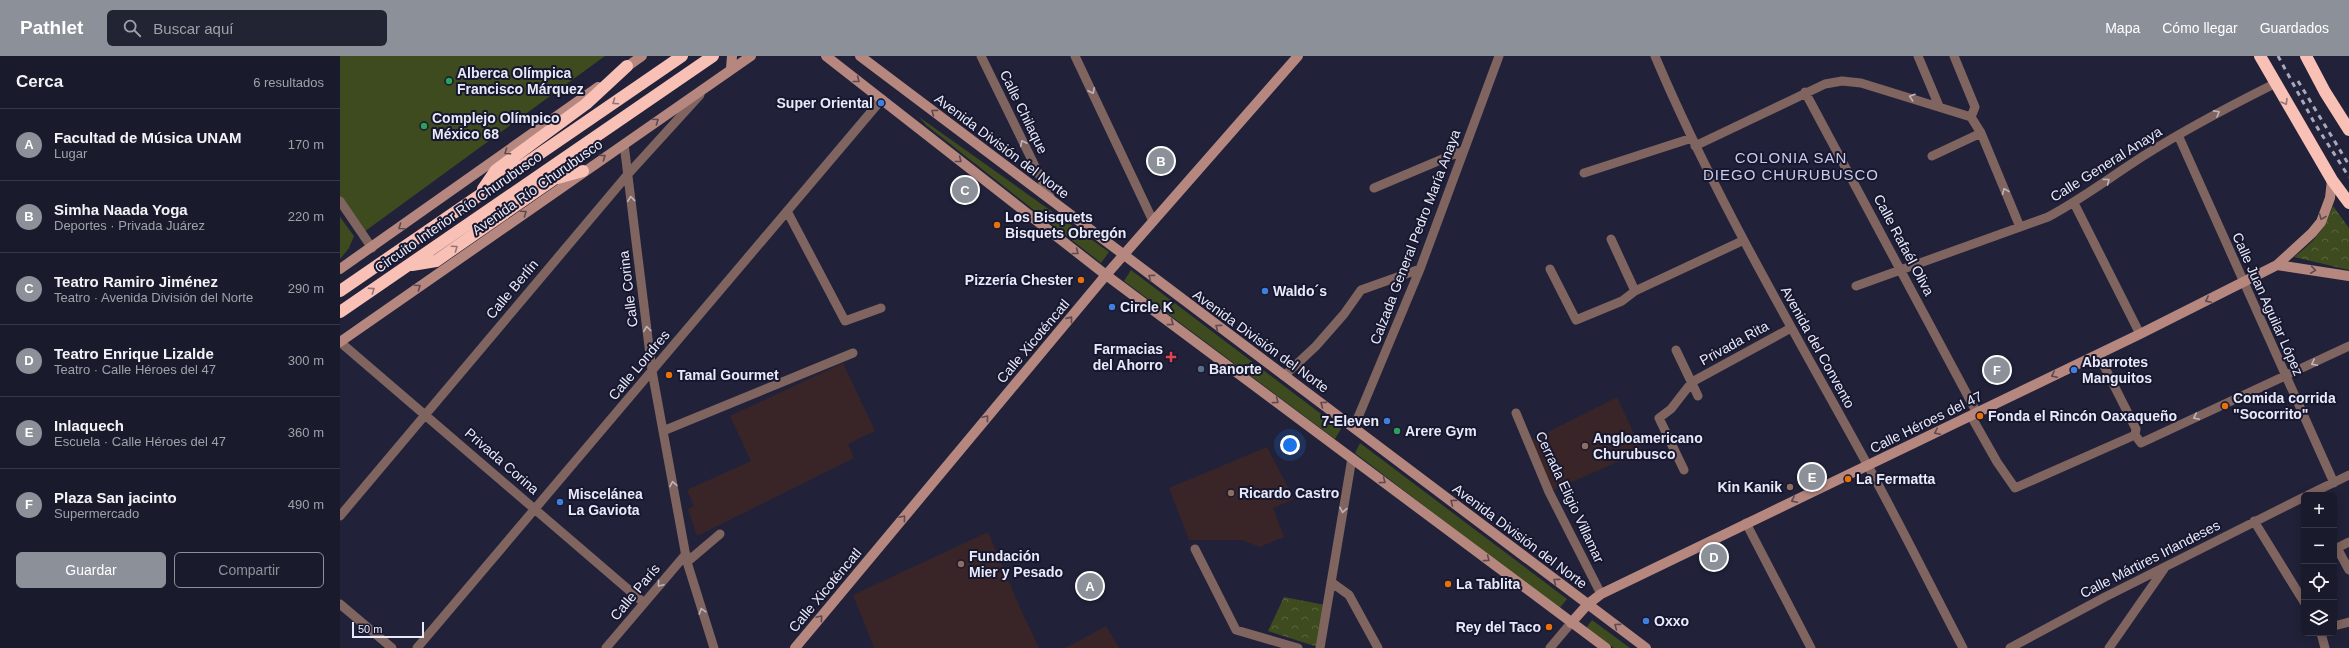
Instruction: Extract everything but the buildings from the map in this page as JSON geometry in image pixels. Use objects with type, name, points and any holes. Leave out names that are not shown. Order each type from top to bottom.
[{"type":"highway","name":"Circuito Interior Río Churubusco","points":[[340,291],[682,56]]},
{"type":"highway","name":"Circuito Interior Río Churubusco","points":[[340,312],[713,56]]},
{"type":"highway","points":[[2260,56],[2274,84],[2332,180],[2349,203]]},
{"type":"highway","points":[[2306,56],[2325,92],[2349,130]]},
{"type":"highway","points":[[479,195],[496,170],[586,104],[627,66]]},
{"type":"highway","points":[[407,266],[436,261],[554,179],[583,171]]},
{"type":"main road","points":[[340,270],[642,56]]},
{"type":"main road","points":[[732,56],[732,69]]},
{"type":"main road","points":[[826,56],[1106,275],[1606,648]]},
{"type":"main road","name":"Avenida División del Norte","points":[[860,56],[1123,256],[1646,648]]},
{"type":"main road","name":"Calle Xicoténcatl","points":[[795,648],[1106,275],[1298,56]]},
{"type":"main road","name":"Avenida Río Churubusco","points":[[340,342],[583,171],[732,69],[745,57]]},
{"type":"main road","name":"Calle Héroes del 47","points":[[1571,623],[1588,604],[1601,594],[2140,334],[2277,265],[2312,233],[2321,222],[2330,198],[2332,180]]},
{"type":"main road","points":[[2277,265],[2349,276]]},
{"type":"street","name":"Calle Chilaque","points":[[981,56],[1053,203]]},
{"type":"street","points":[[1075,56],[1153,221]]},
{"type":"street","name":"Calzada General Pedro María Anaya","points":[[1354,428],[1420,269],[1499,56]]},
{"type":"street","name":"Avenida del Convento","points":[[1656,56],[1694,142],[1742,240],[1868,465],[1963,648]]},
{"type":"street","points":[[1918,56],[1939,106]]},
{"type":"street","points":[[1954,56],[1975,107],[1971,117]]},
{"type":"street","points":[[1584,173],[1694,142],[1825,84],[1842,81],[1861,83],[1971,117],[1981,133],[2020,227]]},
{"type":"street","name":"Calle Berlín","points":[[340,516],[629,173],[709,84]]},
{"type":"street","name":"Calle General Anaya","points":[[1856,286],[2048,217],[2074,203],[2178,135],[2274,84]]},
{"type":"street","name":"Calle Rafaél Oliva","points":[[1805,92],[1902,270],[1974,414],[1996,462],[2015,488],[2135,435]]},
{"type":"street","name":"Calle Londres","points":[[417,648],[882,100]]},
{"type":"street","points":[[1932,156],[1981,133]]},
{"type":"street","name":"Calle Juan Aguilar López","points":[[2178,135],[2285,377],[2334,483]]},
{"type":"street","name":"Calle Corina","points":[[624,144],[629,173],[652,371],[686,558],[714,648]]},
{"type":"street","points":[[1374,188],[1464,150]]},
{"type":"street","points":[[340,202],[372,248]]},
{"type":"street","points":[[2074,203],[2140,334]]},
{"type":"street","points":[[787,211],[845,321],[881,308]]},
{"type":"street","points":[[1611,239],[1635,291]]},
{"type":"street","points":[[1550,269],[1576,320],[1622,301],[1635,291],[1742,240]]},
{"type":"street","points":[[1284,376],[1316,346],[1361,290],[1420,269]]},
{"type":"street","name":"Privada Rita","points":[[1692,382],[1791,328]]},
{"type":"street","name":"Privada Corina","points":[[340,342],[536,508],[644,603]]},
{"type":"street","points":[[2098,354],[2136,429],[2135,435],[2142,443],[2349,346]]},
{"type":"street","points":[[1676,350],[1698,396]]},
{"type":"street","points":[[663,431],[853,352]]},
{"type":"street","points":[[1684,470],[1659,418],[1671,409],[1692,382]]},
{"type":"street","name":"Cerrada Eligio Villamar","points":[[1516,413],[1550,492],[1601,594]]},
{"type":"street","points":[[1320,648],[1352,458]]},
{"type":"street","points":[[2314,492],[2349,475]]},
{"type":"street","name":"Calle Mártires Irlandeses","points":[[2010,648],[2105,597],[2301,498]]},
{"type":"street","points":[[2254,521],[2303,600]]},
{"type":"street","points":[[1746,523],[1811,648]]},
{"type":"street","name":"Calle París","points":[[606,648],[644,603],[686,558],[720,534]]},
{"type":"street","points":[[2349,542],[2337,548],[2349,570]]},
{"type":"street","points":[[1195,549],[1236,630],[1298,648]]},
{"type":"street","points":[[2109,648],[2165,568]]},
{"type":"street","points":[[1331,582],[1349,595],[1378,648]]},
{"type":"street","points":[[340,604],[392,648]]},
{"type":"street","points":[[2337,625],[2349,622]]},
{"type":"street","points":[[1555,646],[1571,623]]},
{"type":"street","points":[[2322,636],[2324,648]]},
{"type":"shaded area","points":[[843,363],[875,431],[848,444],[854,458],[697,536],[688,509],[694,506],[687,490],[751,461],[730,416]]},
{"type":"shaded area","name":"Angloamericano Churubusco","points":[[1617,397],[1642,451],[1549,492],[1528,442]]},
{"type":"shaded area","name":"Ricardo Castro","points":[[1267,447],[1294,499],[1273,508],[1284,537],[1260,547],[1242,540],[1189,540],[1169,488]]},
{"type":"shaded area","name":"Fundación Mier y Pesado","points":[[988,532],[1039,648],[874,648],[853,595]]},
{"type":"shaded area","points":[[1106,626],[1119,648],[1064,648],[1075,643]]},
{"type":"green space","name":"Complejo Olímpico México 68","points":[[340,56],[605,56],[364,232],[340,197]]},
{"type":"green space","points":[[919,117],[1109,252],[1101,263],[926,125]]},
{"type":"green space","points":[[2333,206],[2349,228],[2349,270],[2294,257],[2313,240],[2322,229]]},
{"type":"green space","points":[[340,217],[354,236],[349,248],[340,259]]},
{"type":"green space","points":[[1131,270],[1341,429],[1335,439],[1124,281]]},
{"type":"green space","points":[[1360,443],[1567,599],[1559,609],[1355,453]]},
{"type":"green space","points":[[1284,597],[1325,605],[1318,647],[1268,631]]},
{"type":"green space","points":[[1592,620],[1630,648],[1614,648],[1586,628]]},
{"type":"railway","points":[[2278,56],[2315,124],[2349,177]]},
{"type":"railway","points":[[2298,81],[2349,165]]},
{"type":"place","name":"Alberca Olímpica Francisco Márquez","points":[[449,81]]},
{"type":"place","name":"Super Oriental","points":[[881,103]]},
{"type":"place","name":"Complejo Olímpico México 68","points":[[424,126]]},
{"type":"place","name":"Simha Naada Yoga","points":[[1161,161]]},
{"type":"place","name":"Teatro Ramiro Jiménez","points":[[965,190]]},
{"type":"place","name":"Los Bisquets Bisquets Obregón","points":[[997,225]]},
{"type":"place","name":"Pizzería Chester","points":[[1081,280]]},
{"type":"place","name":"Waldo´s","points":[[1265,291]]},
{"type":"place","name":"Circle K","points":[[1112,307]]},
{"type":"place","name":"Farmacias del Ahorro","points":[[1171,357]]},
{"type":"place","name":"Banorte","points":[[1201,369]]},
{"type":"place","name":"Plaza San jacinto","points":[[1997,370]]},
{"type":"place","name":"Abarrotes Manguitos","points":[[2074,370]]},
{"type":"place","name":"Tamal Gourmet","points":[[669,375]]},
{"type":"place","name":"Comida corrida \"Socorrito\"","points":[[2225,406]]},
{"type":"place","name":"Fonda el Rincón Oaxaqueño","points":[[1980,416]]},
{"type":"place","name":"7-Eleven","points":[[1387,421]]},
{"type":"place","name":"Arere Gym","points":[[1397,431]]},
{"type":"place","name":"Angloamericano Churubusco","points":[[1585,446]]},
{"type":"place","name":"Inlaquech","points":[[1812,477]]},
{"type":"place","name":"La Fermatta","points":[[1848,479]]},
{"type":"place","name":"Kin Kanik","points":[[1790,487]]},
{"type":"place","name":"Ricardo Castro","points":[[1231,493]]},
{"type":"place","name":"Miscelánea La Gaviota","points":[[560,502]]},
{"type":"place","name":"Teatro Enrique Lizalde","points":[[1714,557]]},
{"type":"place","name":"Fundación Mier y Pesado","points":[[961,564]]},
{"type":"place","name":"La Tablita","points":[[1448,584]]},
{"type":"place","name":"Facultad de Música UNAM","points":[[1090,586]]},
{"type":"place","name":"Oxxo","points":[[1646,621]]},
{"type":"place","name":"Rey del Taco","points":[[1549,627]]},
{"type":"district","name":"COLONIA SAN DIEGO CHURUBUSCO","points":[[1791,166]]}]
